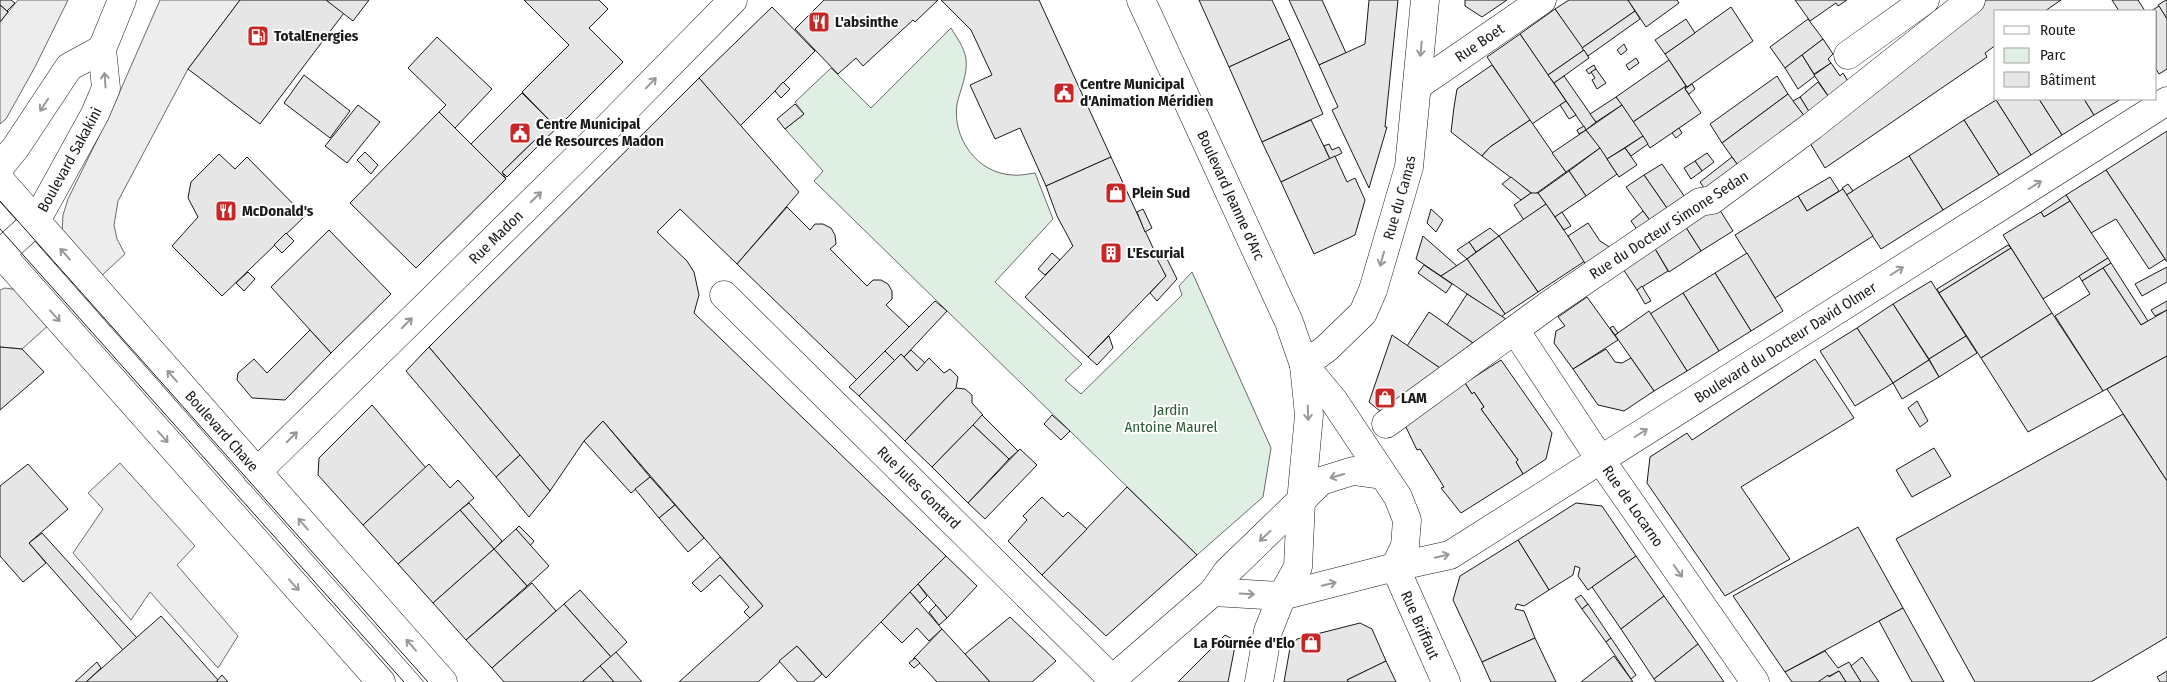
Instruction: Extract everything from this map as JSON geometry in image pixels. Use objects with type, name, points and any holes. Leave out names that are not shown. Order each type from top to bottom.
[{"type":"street","name":"Boulevard Sakakini","points":[[0,254],[36,221],[94,114],[106,88],[102,49],[122,0]]},
{"type":"street","name":"Rue Madon","points":[[257,472],[600,135],[733,0]]},
{"type":"street","name":"Boulevard Jeanne d'Arc","points":[[1141,0],[1289,322],[1304,364],[1309,415],[1301,502],[1298,567],[1282,596]]},
{"type":"street","name":"Rue du Camas","points":[[1304,364],[1327,348],[1363,313],[1373,290],[1408,167],[1418,86],[1425,0]]},
{"type":"street","name":"Rue Boet","points":[[1418,86],[1542,0]]},
{"type":"street","points":[[1848,54],[1924,0]]},
{"type":"street","name":"Rue du Docteur Simone Sedan","points":[[1386,424],[1515,330],[1700,202],[1712,200],[1804,132],[1970,0]]},
{"type":"street","points":[[0,166],[16,147],[69,67],[102,49]]},
{"type":"street","name":"Boulevard du Docteur David Olmer","points":[[1282,596],[1450,555],[2167,101]]},
{"type":"street","name":"Boulevard Chave","points":[[0,180],[443,682]]},
{"type":"street","points":[[0,254],[381,682]]},
{"type":"street","name":"Rue Jules Gontard","points":[[724,295],[1110,681]]},
{"type":"street","name":"Rue de Locarno","points":[[1515,330],[1600,459],[1755,682]]},
{"type":"street","name":"Boulevard Jeanne d'Arc","points":[[1304,364],[1334,401],[1398,497],[1407,520],[1405,546],[1395,567]]},
{"type":"street","points":[[1110,681],[1213,592],[1226,572],[1321,481],[1353,471],[1382,475]]},
{"type":"street","name":"Rue Briffaut","points":[[1395,567],[1446,682]]},
{"type":"street","points":[[1213,592],[1282,596],[1268,631],[1259,682]]},
{"type":"green space","name":"Jardin Antoine Maurel","points":[[951,28],[962,47],[966,59],[966,70],[957,104],[956,117],[963,141],[978,161],[999,173],[1020,175],[1035,173],[1053,219],[995,282],[1082,364],[1065,380],[1081,394],[1182,295],[1179,286],[1192,272],[1271,448],[1263,497],[1197,555],[814,181],[823,171],[785,129],[804,114],[795,102],[831,68],[871,108]]},
{"type":"shaded area","points":[[18,0],[68,0],[35,67],[6,119],[0,124],[0,22]]},
{"type":"shaded area","points":[[160,0],[240,0],[188,69],[118,201],[114,225],[117,239],[125,254],[98,279],[62,233],[63,215],[68,199],[110,114]]},
{"type":"shaded area","points":[[5,288],[18,290],[51,323],[22,349],[0,347],[0,290]]},
{"type":"shaded area","points":[[120,463],[195,546],[177,565],[238,636],[218,668],[150,592],[131,620],[73,553],[103,509],[88,493]]},
{"type":"building","points":[[0,0],[11,0],[15,3],[7,11],[0,5]]},
{"type":"building","points":[[240,0],[326,0],[344,13],[260,124],[188,69]]},
{"type":"building","points":[[326,0],[369,0],[353,21]]},
{"type":"building","points":[[524,0],[599,0],[608,9],[589,28],[623,62],[557,128],[522,92],[569,45]]},
{"type":"building","points":[[824,0],[938,0],[915,22],[913,20],[863,66],[856,58],[838,74],[795,29]]},
{"type":"building","points":[[941,0],[1039,0],[1111,157],[1046,186],[1020,128],[995,139],[970,85],[992,75],[971,30]]},
{"type":"building","points":[[1199,0],[1272,0],[1290,39],[1229,67]]},
{"type":"building","points":[[1289,0],[1322,0],[1346,53],[1319,65]]},
{"type":"building","points":[[1369,0],[1398,0],[1385,127],[1387,127],[1369,188],[1332,110],[1338,107],[1319,65],[1365,44]]},
{"type":"building","points":[[1465,0],[1507,0],[1482,17],[1465,6]]},
{"type":"building","points":[[1569,0],[1628,0],[1635,11],[1582,48],[1555,9]]},
{"type":"building","points":[[1628,0],[1677,0],[1679,3],[1646,27]]},
{"type":"building","points":[[1795,0],[1847,0],[1838,6],[1836,3],[1810,21]]},
{"type":"building","points":[[1984,0],[2061,0],[2046,10],[1994,10],[1994,46],[1985,53],[1987,57],[1825,168],[1807,138]]},
{"type":"building","points":[[2112,0],[2138,0],[2144,10],[2118,10]]},
{"type":"building","points":[[2167,0],[2167,19],[2158,5]]},
{"type":"building","points":[[0,5],[8,12],[0,22]]},
{"type":"building","points":[[2159,6],[2167,19],[2167,69],[2159,74],[2157,71],[2157,10],[2153,10]]},
{"type":"building","points":[[772,7],[815,51],[740,126],[699,78]]},
{"type":"building","points":[[1731,7],[1753,41],[1687,87],[1665,54]]},
{"type":"building","points":[[1555,9],[1584,50],[1548,75],[1520,34]]},
{"type":"building","points":[[1635,11],[1640,19],[1588,56],[1582,48]]},
{"type":"building","points":[[1686,19],[1695,33],[1665,54],[1655,40]]},
{"type":"building","points":[[1808,19],[1823,39],[1785,68],[1770,47]]},
{"type":"building","points":[[1520,34],[1566,101],[1532,124],[1487,57]]},
{"type":"building","points":[[437,37],[492,89],[455,128],[439,112],[446,105],[408,68]]},
{"type":"building","points":[[1290,39],[1323,114],[1262,142],[1229,67]]},
{"type":"building","points":[[1823,39],[1833,54],[1828,59],[1831,63],[1814,74],[1802,55]]},
{"type":"building","points":[[1624,44],[1627,50],[1621,55],[1617,50]]},
{"type":"building","points":[[1584,50],[1589,58],[1554,83],[1548,75]]},
{"type":"building","points":[[1802,55],[1815,76],[1798,89],[1785,68]]},
{"type":"building","points":[[1636,58],[1639,63],[1629,70],[1626,65]]},
{"type":"building","points":[[1669,60],[1686,86],[1633,122],[1616,97]]},
{"type":"building","points":[[1831,63],[1840,76],[1843,73],[1852,88],[1833,103],[1814,75]]},
{"type":"building","points":[[1492,65],[1530,120],[1490,147],[1482,156],[1451,132],[1457,89]]},
{"type":"building","points":[[1594,65],[1596,69],[1589,74],[1586,70]]},
{"type":"building","points":[[1596,69],[1606,83],[1597,89],[1592,80],[1595,78],[1591,72]]},
{"type":"building","points":[[304,75],[350,111],[330,138],[284,103]]},
{"type":"building","points":[[1564,76],[1596,122],[1586,130],[1554,83]]},
{"type":"building","points":[[1777,76],[1788,94],[1722,143],[1710,124]]},
{"type":"building","points":[[699,78],[799,192],[737,264],[680,209],[657,232],[687,261],[694,272],[699,295],[694,313],[946,556],[826,678],[797,646],[758,682],[679,682],[763,606],[603,421],[584,441],[550,491],[429,347]]},
{"type":"building","points":[[783,82],[790,89],[781,98],[775,91]]},
{"type":"building","points":[[1818,82],[1833,103],[1813,118],[1800,97]]},
{"type":"building","points":[[1692,84],[1695,89],[1689,94],[1685,89]]},
{"type":"building","points":[[1686,86],[1685,89],[1701,113],[1650,148],[1633,122]]},
{"type":"building","points":[[522,93],[557,128],[544,140],[538,137],[502,172],[506,179],[471,144]]},
{"type":"building","points":[[1788,94],[1809,122],[1742,171],[1722,143]]},
{"type":"building","points":[[1616,97],[1622,105],[1596,122],[1590,114]]},
{"type":"building","points":[[1800,97],[1813,118],[1809,122],[1793,101]]},
{"type":"building","points":[[1996,100],[2040,100],[2062,135],[2031,155]]},
{"type":"building","points":[[1996,100],[2031,155],[1999,175],[1964,120]]},
{"type":"building","points":[[2040,100],[2085,100],[2094,115],[2062,135]]},
{"type":"building","points":[[2085,100],[2119,100],[2094,115]]},
{"type":"building","points":[[1566,101],[1576,115],[1569,119],[1560,105]]},
{"type":"building","points":[[795,104],[804,114],[785,129],[777,119]]},
{"type":"building","points":[[358,105],[380,122],[347,163],[325,146]]},
{"type":"building","points":[[1622,105],[1643,136],[1607,159],[1586,130]]},
{"type":"building","points":[[439,112],[506,179],[416,268],[350,203]]},
{"type":"building","points":[[1311,120],[1330,159],[1281,182],[1262,142]]},
{"type":"building","points":[[1530,120],[1566,172],[1534,195],[1482,156],[1490,147]]},
{"type":"building","points":[[1964,120],[1999,175],[1943,210],[1909,156]]},
{"type":"building","points":[[1584,126],[1586,130],[1579,134],[1577,130]]},
{"type":"building","points":[[1679,128],[1682,133],[1676,138],[1672,133]]},
{"type":"building","points":[[1586,130],[1600,148],[1566,172],[1552,153]]},
{"type":"building","points":[[2167,131],[2167,262],[2106,170]]},
{"type":"building","points":[[1643,136],[1648,144],[1631,156],[1625,148]]},
{"type":"building","points":[[538,137],[544,140],[507,177],[502,172]]},
{"type":"building","points":[[1329,144],[1332,150],[1339,147],[1342,153],[1330,159],[1324,146]]},
{"type":"building","points":[[1600,148],[1617,174],[1586,196],[1569,171]]},
{"type":"building","points":[[1625,148],[1637,165],[1619,177],[1607,159]]},
{"type":"building","points":[[365,152],[378,165],[371,174],[357,160]]},
{"type":"building","points":[[1707,153],[1714,162],[1702,171],[1695,161]]},
{"type":"building","points":[[219,154],[235,169],[247,157],[305,216],[222,296],[172,246],[198,217],[188,198],[191,182]]},
{"type":"building","points":[[1335,156],[1347,182],[1355,178],[1365,200],[1355,235],[1314,254],[1281,182]]},
{"type":"building","points":[[1909,156],[1943,210],[1881,249],[1846,195]]},
{"type":"building","name":"L'Escurial","points":[[1111,157],[1166,276],[1088,357],[1025,297],[1073,246],[1057,216],[1046,186]]},
{"type":"building","points":[[1732,157],[1742,171],[1709,195],[1700,182]]},
{"type":"building","points":[[1695,161],[1702,171],[1691,179],[1684,168]]},
{"type":"building","points":[[1662,164],[1687,200],[1669,211],[1644,175]]},
{"type":"building","points":[[2106,170],[2165,259],[2149,269],[2116,219],[2091,233],[2066,195]]},
{"type":"building","points":[[1569,171],[1586,196],[1555,217],[1538,193]]},
{"type":"building","points":[[1644,175],[1669,211],[1651,222],[1626,187]]},
{"type":"building","points":[[1511,177],[1531,193],[1521,200],[1502,184]]},
{"type":"building","points":[[1830,177],[1839,191],[1807,211],[1798,196]]},
{"type":"building","points":[[1848,184],[1853,191],[1846,195],[1842,188]]},
{"type":"building","points":[[1843,189],[1873,236],[1775,298],[1735,235],[1798,196],[1807,211]]},
{"type":"building","points":[[1531,193],[1538,193],[1546,204],[1524,220],[1514,205]]},
{"type":"building","points":[[2066,195],[2070,201],[2044,217],[2041,212]]},
{"type":"building","points":[[2070,201],[2108,258],[2043,299],[2003,235],[2041,212],[2044,217]]},
{"type":"building","points":[[1546,204],[1585,261],[1538,292],[1499,236]]},
{"type":"building","points":[[1716,204],[1733,231],[1701,251],[1685,226]]},
{"type":"building","points":[[787,207],[810,230],[815,224],[823,224],[831,228],[835,235],[836,244],[830,249],[867,286],[873,280],[881,280],[888,284],[892,291],[892,299],[886,305],[909,327],[857,380],[737,264]]},
{"type":"building","points":[[1143,209],[1152,228],[1145,232],[1137,212]]},
{"type":"building","points":[[1431,209],[1443,220],[1436,232],[1427,223]]},
{"type":"building","points":[[1643,211],[1651,222],[1638,231],[1631,221]]},
{"type":"building","points":[[1562,212],[1571,226],[1564,230],[1555,217]]},
{"type":"building","points":[[1588,223],[1600,241],[1611,248],[1586,265],[1568,236]]},
{"type":"building","points":[[1685,226],[1701,251],[1669,272],[1654,247]]},
{"type":"building","points":[[1490,228],[1499,236],[1476,252],[1469,242]]},
{"type":"building","points":[[329,230],[391,294],[331,353],[271,287]]},
{"type":"building","points":[[286,233],[294,241],[282,253],[274,245]]},
{"type":"building","points":[[1423,236],[1457,266],[1441,276],[1416,259]]},
{"type":"building","points":[[1499,236],[1538,292],[1505,314],[1467,259]]},
{"type":"building","points":[[1469,242],[1476,252],[1467,259],[1457,250]]},
{"type":"building","points":[[2008,245],[2011,248],[1939,293],[1937,289]]},
{"type":"building","points":[[1654,247],[1668,271],[1637,290],[1623,269]]},
{"type":"building","points":[[2011,248],[2052,313],[1981,358],[1939,293]]},
{"type":"building","points":[[1052,253],[1060,260],[1045,275],[1038,269]]},
{"type":"building","points":[[1747,253],[1783,311],[1751,331],[1715,273]]},
{"type":"building","points":[[1165,255],[1177,279],[1157,301],[1150,293],[1166,276],[1157,259]]},
{"type":"building","points":[[2108,258],[2111,263],[2082,281],[2079,276]]},
{"type":"building","points":[[1467,259],[1505,314],[1501,317],[1441,276]]},
{"type":"building","points":[[2111,263],[2148,321],[2141,325],[2103,268]]},
{"type":"building","points":[[1424,265],[1452,284],[1446,293],[1418,273]]},
{"type":"building","points":[[2167,267],[2167,282],[2142,296],[2135,284]]},
{"type":"building","points":[[2103,268],[2141,325],[2167,310],[2167,356],[2103,391],[2055,316],[2090,294],[2082,281]]},
{"type":"building","points":[[248,272],[255,279],[244,291],[236,283]]},
{"type":"building","points":[[1715,273],[1751,331],[1719,351],[1683,293]]},
{"type":"building","points":[[1931,281],[1966,336],[1929,359],[1893,304]]},
{"type":"building","points":[[1642,286],[1651,301],[1645,304],[1637,290]]},
{"type":"building","points":[[1683,293],[1719,351],[1687,371],[1650,314]]},
{"type":"building","points":[[1467,294],[1506,319],[1473,343],[1447,325]]},
{"type":"building","points":[[1587,297],[1618,340],[1573,369],[1554,343],[1556,331],[1565,326],[1558,317]]},
{"type":"building","points":[[935,301],[947,311],[904,357],[901,354],[895,361],[885,351]]},
{"type":"building","points":[[2167,301],[2167,310],[2155,316],[2151,310]]},
{"type":"building","points":[[1893,304],[1929,360],[1893,383],[1857,328]]},
{"type":"building","points":[[1649,311],[1687,371],[1654,391],[1615,335]]},
{"type":"building","points":[[1429,312],[1473,343],[1440,368],[1407,346]]},
{"type":"building","points":[[2052,313],[2103,391],[2028,432],[1981,358]]},
{"type":"building","points":[[1613,326],[1618,333],[1615,335],[1610,328]]},
{"type":"building","points":[[1857,328],[1893,383],[1855,406],[1820,351]]},
{"type":"building","points":[[310,330],[331,353],[285,400],[252,398],[237,380],[238,373],[254,359],[267,373]]},
{"type":"building","points":[[1392,335],[1440,368],[1385,415],[1369,402]]},
{"type":"building","points":[[1109,336],[1113,348],[1097,365],[1088,357]]},
{"type":"building","points":[[1966,336],[1977,353],[1939,377],[1929,359]]},
{"type":"building","points":[[0,347],[22,349],[44,372],[0,410]]},
{"type":"building","points":[[429,347],[520,455],[496,477],[406,371]]},
{"type":"building","points":[[1606,349],[1615,362],[1622,363],[1631,358],[1654,391],[1624,411],[1598,405],[1573,369]]},
{"type":"building","points":[[911,350],[925,363],[917,371],[904,357]]},
{"type":"building","points":[[885,351],[895,361],[859,396],[849,387]]},
{"type":"building","points":[[901,354],[917,371],[929,358],[944,373],[950,369],[958,377],[956,388],[905,441],[859,396]]},
{"type":"building","points":[[2167,356],[2167,481],[2107,389]]},
{"type":"building","points":[[1815,359],[1854,418],[1741,487],[1790,559],[1725,596],[1647,483],[1650,457],[1687,433],[1692,440]]},
{"type":"building","points":[[1501,360],[1552,433],[1546,459],[1523,474],[1516,462],[1518,460],[1481,409],[1484,407],[1474,392],[1472,394],[1465,383]]},
{"type":"building","points":[[1929,360],[1939,377],[1902,399],[1893,383]]},
{"type":"building","points":[[1465,383],[1472,394],[1474,392],[1484,407],[1481,409],[1518,460],[1516,462],[1523,474],[1461,513],[1441,488],[1444,487],[1420,449],[1417,450],[1403,421]]},
{"type":"building","points":[[956,388],[965,389],[972,395],[972,403],[983,415],[932,467],[905,441]]},
{"type":"building","points":[[1917,401],[1928,421],[1920,427],[1908,408]]},
{"type":"building","points":[[372,405],[426,468],[363,525],[318,475],[319,458]]},
{"type":"building","points":[[2123,414],[2167,481],[2167,637],[2091,682],[1975,682],[1896,539]]},
{"type":"building","points":[[982,415],[1018,451],[1009,459],[973,425]]},
{"type":"building","points":[[1052,415],[1070,431],[1061,440],[1044,424]]},
{"type":"building","points":[[603,421],[650,477],[631,493],[584,441]]},
{"type":"building","points":[[973,425],[1009,459],[968,503],[932,467]]},
{"type":"building","points":[[1934,448],[1951,476],[1912,497],[1896,470]]},
{"type":"building","points":[[1020,449],[1037,465],[985,519],[968,503]]},
{"type":"building","points":[[520,455],[550,491],[529,517],[496,477]]},
{"type":"building","points":[[28,464],[68,509],[29,543],[46,563],[23,582],[0,556],[0,486]]},
{"type":"building","points":[[429,464],[450,488],[458,480],[474,498],[398,564],[363,525]]},
{"type":"building","points":[[650,477],[675,505],[659,518],[635,489]]},
{"type":"building","points":[[1127,487],[1197,555],[1106,636],[1042,575]]},
{"type":"building","points":[[1042,497],[1063,517],[1068,512],[1087,529],[1042,575],[1008,541],[1027,520],[1023,516]]},
{"type":"building","points":[[469,503],[502,541],[494,549],[460,510]]},
{"type":"building","points":[[1576,503],[1602,506],[1636,556],[1588,590],[1578,576],[1580,568],[1575,566],[1573,575],[1549,590],[1518,540]]},
{"type":"building","points":[[675,505],[704,538],[688,552],[659,518]]},
{"type":"building","points":[[460,510],[494,549],[433,603],[398,564]]},
{"type":"building","points":[[519,526],[534,541],[530,546],[516,529]]},
{"type":"building","points":[[1858,527],[1903,608],[1785,672],[1733,596]]},
{"type":"building","points":[[516,529],[549,566],[527,586],[494,549]]},
{"type":"building","points":[[42,533],[137,638],[123,650],[29,543]]},
{"type":"building","points":[[1518,540],[1549,590],[1524,606],[1517,604],[1515,609],[1524,611],[1535,638],[1482,662],[1453,600],[1460,576]]},
{"type":"building","points":[[494,549],[527,586],[466,640],[433,603]]},
{"type":"building","points":[[946,556],[977,586],[947,618],[918,584]]},
{"type":"building","points":[[1636,556],[1664,596],[1621,629],[1592,587]]},
{"type":"building","points":[[720,557],[763,606],[750,618],[744,612],[749,607],[720,575],[701,592],[692,583]]},
{"type":"building","points":[[532,583],[556,611],[492,668],[466,640]]},
{"type":"building","points":[[918,584],[927,596],[920,603],[910,592]]},
{"type":"building","points":[[580,590],[627,642],[611,657],[564,604]]},
{"type":"building","points":[[910,592],[942,629],[929,641],[917,628],[902,643],[881,622]]},
{"type":"building","points":[[1581,595],[1588,604],[1582,609],[1575,599]]},
{"type":"building","points":[[1664,596],[1698,644],[1654,679],[1621,629]]},
{"type":"building","points":[[564,604],[611,657],[582,682],[504,682],[492,668]]},
{"type":"building","points":[[1588,604],[1611,638],[1606,642],[1582,609]]},
{"type":"building","points":[[936,605],[947,618],[939,625],[929,612]]},
{"type":"building","points":[[1903,608],[1944,682],[1912,682],[1879,621]]},
{"type":"building","points":[[161,616],[218,680],[216,682],[86,682]]},
{"type":"building","points":[[1010,617],[1056,661],[1032,682],[990,682],[965,654]]},
{"type":"building","points":[[1360,623],[1372,629],[1386,661],[1347,680],[1349,682],[1284,682],[1290,648],[1297,639]]},
{"type":"building","points":[[942,629],[990,682],[937,682],[915,658],[913,659]]},
{"type":"building","points":[[1225,635],[1236,641],[1228,682],[1178,682]]},
{"type":"building","points":[[1535,638],[1556,682],[1491,682],[1482,662]]},
{"type":"building","points":[[1611,638],[1636,675],[1631,679],[1606,642]]},
{"type":"building","points":[[1698,644],[1724,682],[1656,682],[1654,679]]},
{"type":"building","points":[[797,646],[822,674],[813,682],[798,682],[779,661]]},
{"type":"building","points":[[1825,651],[1838,668],[1849,662],[1861,682],[1846,682],[1839,671],[1818,682],[1792,682],[1785,672]]},
{"type":"building","points":[[616,652],[642,682],[614,682],[600,666]]},
{"type":"building","points":[[1614,656],[1633,682],[1581,682]]},
{"type":"building","points":[[1862,657],[1879,682],[1861,682],[1851,666]]},
{"type":"building","points":[[915,658],[920,663],[914,668],[909,663]]},
{"type":"building","points":[[1386,661],[1396,682],[1349,682],[1347,680]]},
{"type":"building","points":[[97,662],[101,668],[86,682],[75,682]]},
{"type":"building","points":[[600,666],[614,682],[582,682]]},
{"type":"building","points":[[1839,671],[1846,682],[1818,682],[1828,675],[1829,677]]},
{"type":"building","points":[[2167,671],[2167,682],[2160,682],[2157,677]]},
{"type":"building","points":[[222,675],[228,682],[216,682]]},
{"type":"tram line","points":[[0,201],[428,682]]},
{"type":"tram line","points":[[0,229],[404,682]]},
{"type":"place","name":"L'absinthe","points":[[819,22]]},
{"type":"place","name":"TotalEnergies","points":[[258,36]]},
{"type":"place","name":"Centre Municipal d'Animation Méridien","points":[[1064,93]]},
{"type":"place","name":"Centre Municipal de Resources Madon","points":[[520,133]]},
{"type":"place","name":"Plein Sud","points":[[1116,193]]},
{"type":"place","name":"McDonald's","points":[[226,211]]},
{"type":"place","name":"L'Escurial","points":[[1111,253]]},
{"type":"place","name":"LAM","points":[[1385,398]]},
{"type":"place","name":"La Fournée d'Elo","points":[[1311,643]]}]
